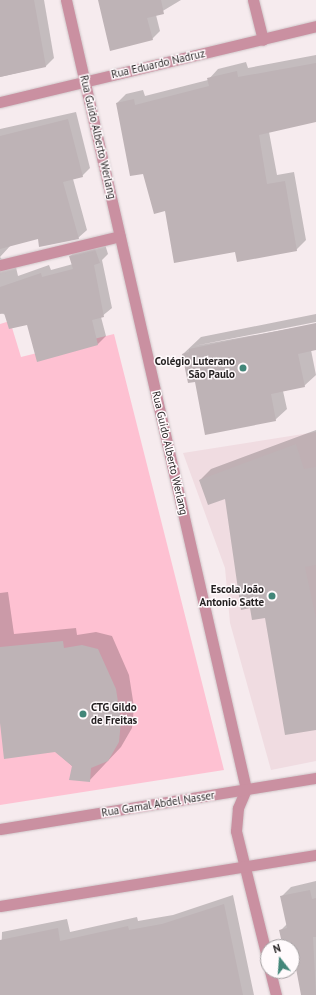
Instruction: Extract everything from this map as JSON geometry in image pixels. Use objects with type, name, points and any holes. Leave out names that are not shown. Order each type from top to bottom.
[{"type":"street","name":"Rua Guido Alberto Werlang","points":[[66,0],[246,789]]},
{"type":"street","points":[[253,0],[262,40]]},
{"type":"street","name":"Rua Eduardo Nadruz","points":[[0,102],[316,26]]},
{"type":"street","points":[[0,265],[120,236]]},
{"type":"street","name":"Rua Gamal Abdel Nasser","points":[[0,829],[316,778]]},
{"type":"street","points":[[246,789],[236,823],[244,867],[262,939]]},
{"type":"street","points":[[0,906],[316,855]]},
{"type":"street","points":[[272,979],[276,995]]},
{"type":"shaded area","points":[[10,321],[21,357],[114,334],[224,770],[0,805],[0,324]]},
{"type":"shaded area","name":"Escola João Antonio Satte","points":[[316,432],[316,761],[271,770],[230,623],[225,568],[183,453]]},
{"type":"building","points":[[0,0],[34,0],[46,67],[0,77]]},
{"type":"building","points":[[98,0],[161,0],[164,14],[147,18],[153,40],[110,51]]},
{"type":"building","points":[[316,63],[316,122],[259,135],[267,184],[285,181],[297,251],[237,262],[235,252],[174,263],[165,211],[154,214],[143,174],[130,176],[116,103],[134,99],[135,105],[209,86],[207,78],[237,71],[238,77]]},
{"type":"building","points":[[68,119],[83,177],[63,182],[79,239],[39,247],[38,239],[0,249],[0,136]]},
{"type":"building","points":[[95,249],[100,263],[94,265],[104,317],[92,320],[98,345],[37,362],[27,325],[9,329],[4,313],[0,314],[0,287],[41,273],[42,277],[73,269],[69,256]]},
{"type":"building","name":"Colégio Luterano São Paulo","points":[[316,323],[316,350],[298,354],[305,387],[271,394],[276,421],[205,435],[195,382],[188,383],[182,354],[189,352],[189,349]]},
{"type":"building","name":"Escola João Antonio Satte","points":[[296,444],[304,469],[316,467],[316,565],[305,567],[316,618],[316,730],[285,735],[265,618],[252,620],[250,608],[241,610],[225,499],[208,505],[199,480]]},
{"type":"building","name":"CTG Gildo de Freitas","points":[[63,641],[64,648],[82,645],[98,649],[116,689],[121,721],[119,742],[108,761],[91,768],[90,782],[69,780],[72,766],[55,752],[4,759],[0,723],[0,647]]},
{"type":"building","points":[[310,890],[312,899],[316,898],[316,937],[313,937],[316,995],[301,995],[298,979],[300,979],[300,939],[281,939],[279,930],[287,928],[280,896]]},
{"type":"building","points":[[224,904],[243,995],[0,995],[0,940],[58,928],[60,941],[128,926],[129,930],[162,924]]},
{"type":"place","name":"Colégio Luterano São Paulo","points":[[243,368]]},
{"type":"place","name":"Escola João Antonio Satte","points":[[272,596]]},
{"type":"place","name":"CTG Gildo de Freitas","points":[[83,714]]}]
